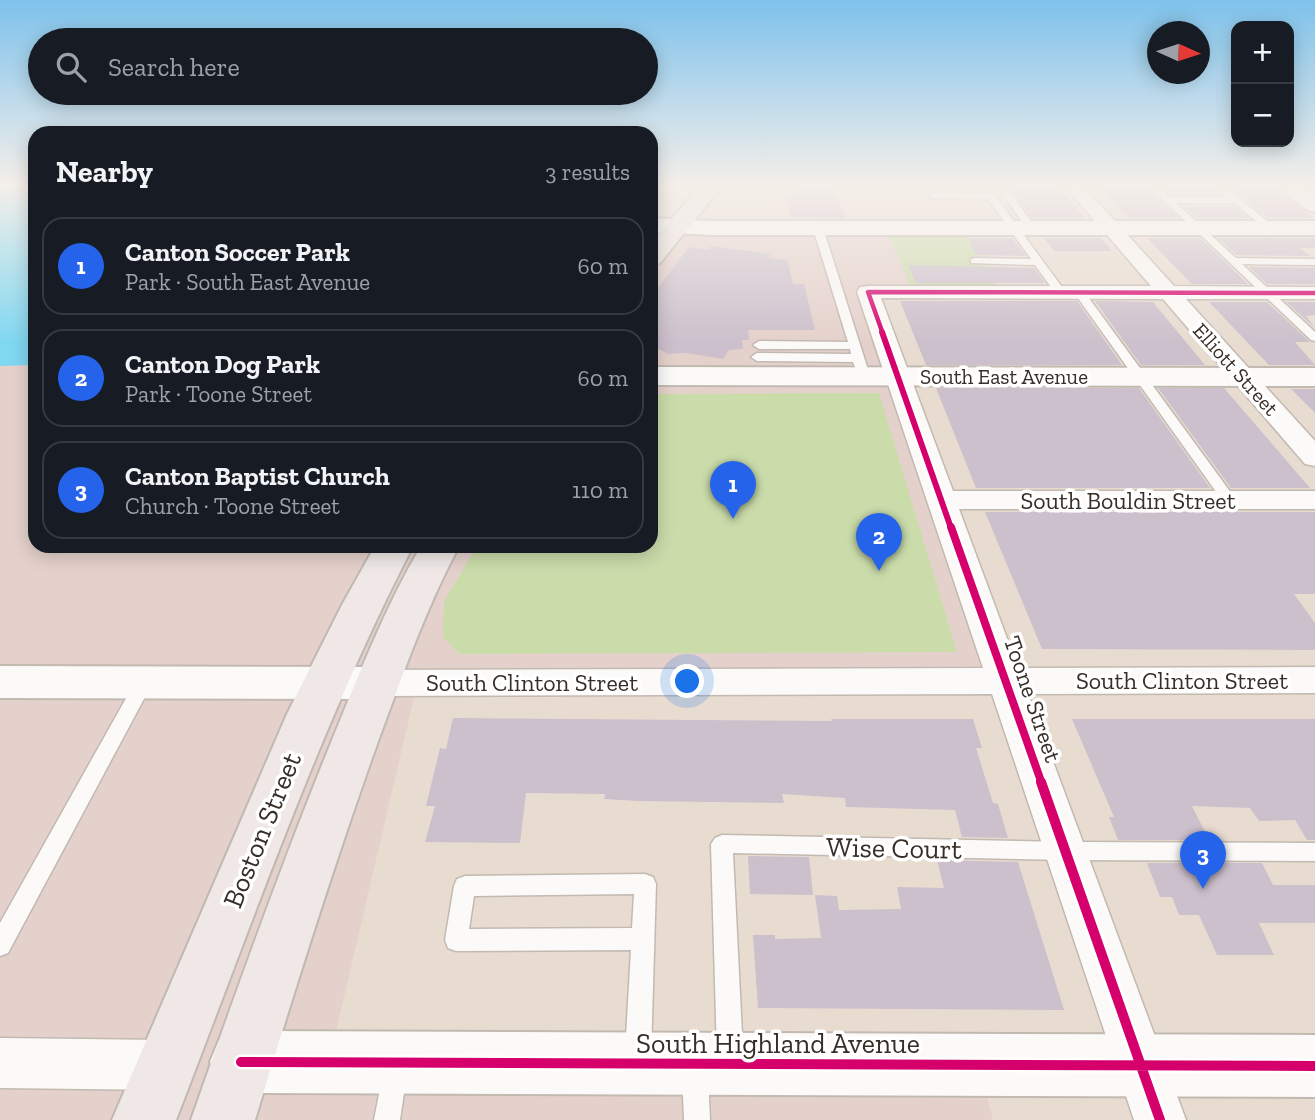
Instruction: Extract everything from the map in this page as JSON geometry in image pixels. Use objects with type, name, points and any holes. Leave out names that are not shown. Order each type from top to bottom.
[{"type":"main road","name":"Boston Street","points":[[223,1120],[315,848],[351,682],[362,605],[390,553]]},
{"type":"main road","name":"Boston Street","points":[[154,1092],[351,682],[435,553]]},
{"type":"street","name":"Elliott Street","points":[[1119,238],[1315,458]]},
{"type":"street","name":"Toone Street","points":[[1069,292],[868,292],[1160,1120]]},
{"type":"street","points":[[1069,292],[1315,293]]},
{"type":"street","name":"South East Avenue","points":[[658,375],[859,360],[898,376],[1315,377]]},
{"type":"street","name":"South Bouldin Street","points":[[942,500],[1315,500]]},
{"type":"street","name":"South Clinton Street","points":[[0,682],[1315,680]]},
{"type":"street","name":"South Highland Avenue","points":[[242,1062],[391,1091],[690,1078],[1141,1065],[1315,1066]]},
{"type":"street","points":[[0,1063],[154,1092]]},
{"type":"lane","points":[[758,351],[859,360],[821,238]]},
{"type":"lane","points":[[1028,238],[1038,262],[1069,292],[1142,376],[1228,500]]},
{"type":"lane","points":[[1209,238],[1315,338]]},
{"type":"lane","points":[[975,261],[1038,262]]},
{"type":"lane","points":[[1233,261],[1315,262]]},
{"type":"lane","points":[[0,945],[144,682]]},
{"type":"lane","name":"Wise Court","points":[[690,1078],[722,844],[1066,852],[1315,852]]},
{"type":"lane","points":[[643,939],[456,940],[465,886],[645,884],[643,939],[690,1078]]},
{"type":"shaded area","points":[[658,238],[968,238],[998,288],[876,291],[1010,685],[417,685],[328,1066],[980,1068],[993,1120],[0,1120],[0,366],[28,365],[28,553],[658,553]]},
{"type":"green space","points":[[890,238],[969,238],[981,259],[972,260],[974,264],[984,264],[998,288],[911,287]]},
{"type":"green space","points":[[879,393],[957,652],[460,654],[443,637],[444,602],[473,553],[658,553],[658,394]]},
{"type":"water","points":[[0,238],[28,238],[28,365],[0,366]]},
{"type":"building","points":[[968,238],[1012,238],[1026,256],[976,255]]},
{"type":"building","points":[[1044,238],[1101,238],[1112,251],[1054,251]]},
{"type":"building","points":[[1147,238],[1200,238],[1248,284],[1192,284]]},
{"type":"building","points":[[1218,238],[1315,238],[1315,248],[1300,248],[1310,256],[1237,255]]},
{"type":"building","points":[[711,246],[770,254],[768,258],[787,260],[793,284],[804,284],[815,330],[748,330],[749,340],[742,340],[743,349],[729,350],[723,359],[686,353],[668,354],[658,349],[658,288],[689,247],[709,250]]},
{"type":"building","points":[[908,265],[1034,268],[1045,283],[916,283]]},
{"type":"building","points":[[1249,267],[1315,268],[1315,284],[1267,284]]},
{"type":"building","points":[[900,301],[1077,301],[1122,365],[926,365]]},
{"type":"building","points":[[1095,301],[1153,302],[1205,365],[1141,365]]},
{"type":"building","points":[[1209,302],[1267,302],[1310,342],[1295,342],[1315,365],[1269,365]]},
{"type":"building","points":[[1286,302],[1315,302],[1315,315],[1306,316],[1315,328]]},
{"type":"building","points":[[936,388],[1139,388],[1210,488],[976,488]]},
{"type":"building","points":[[1158,388],[1224,388],[1310,488],[1231,488]]},
{"type":"building","points":[[1291,389],[1315,389],[1315,413]]},
{"type":"building","points":[[985,512],[1315,512],[1315,594],[1294,594],[1315,623],[1315,650],[1042,649]]},
{"type":"building","points":[[453,718],[832,721],[831,719],[973,719],[982,748],[976,748],[993,803],[998,804],[1008,838],[962,837],[955,810],[846,807],[845,798],[782,794],[784,803],[639,801],[604,799],[605,794],[526,793],[520,843],[425,842],[435,806],[426,806],[440,748],[446,749]]},
{"type":"building","points":[[1072,719],[1315,719],[1315,840],[1307,840],[1295,820],[1259,821],[1250,808],[1192,806],[1209,840],[1118,840],[1109,817],[1114,817]]},
{"type":"building","points":[[748,856],[809,857],[813,895],[750,894]]},
{"type":"building","points":[[937,860],[1018,862],[1064,1010],[758,1008],[753,935],[775,935],[775,939],[821,938],[815,895],[837,896],[839,910],[901,909],[897,887],[944,888]]},
{"type":"building","points":[[1147,863],[1262,863],[1273,885],[1315,885],[1315,923],[1259,923],[1274,955],[1217,955],[1199,915],[1179,915],[1172,897],[1160,897]]},
{"type":"cycle path","points":[[1160,1120],[868,292],[1315,293]]},
{"type":"cycle path","points":[[241,1062],[1315,1066]]},
{"type":"place","name":"Canton Soccer Park","points":[[733,519]]},
{"type":"place","name":"Canton Dog Park","points":[[879,571]]},
{"type":"place","name":"Canton Baptist Church","points":[[1203,889]]}]
